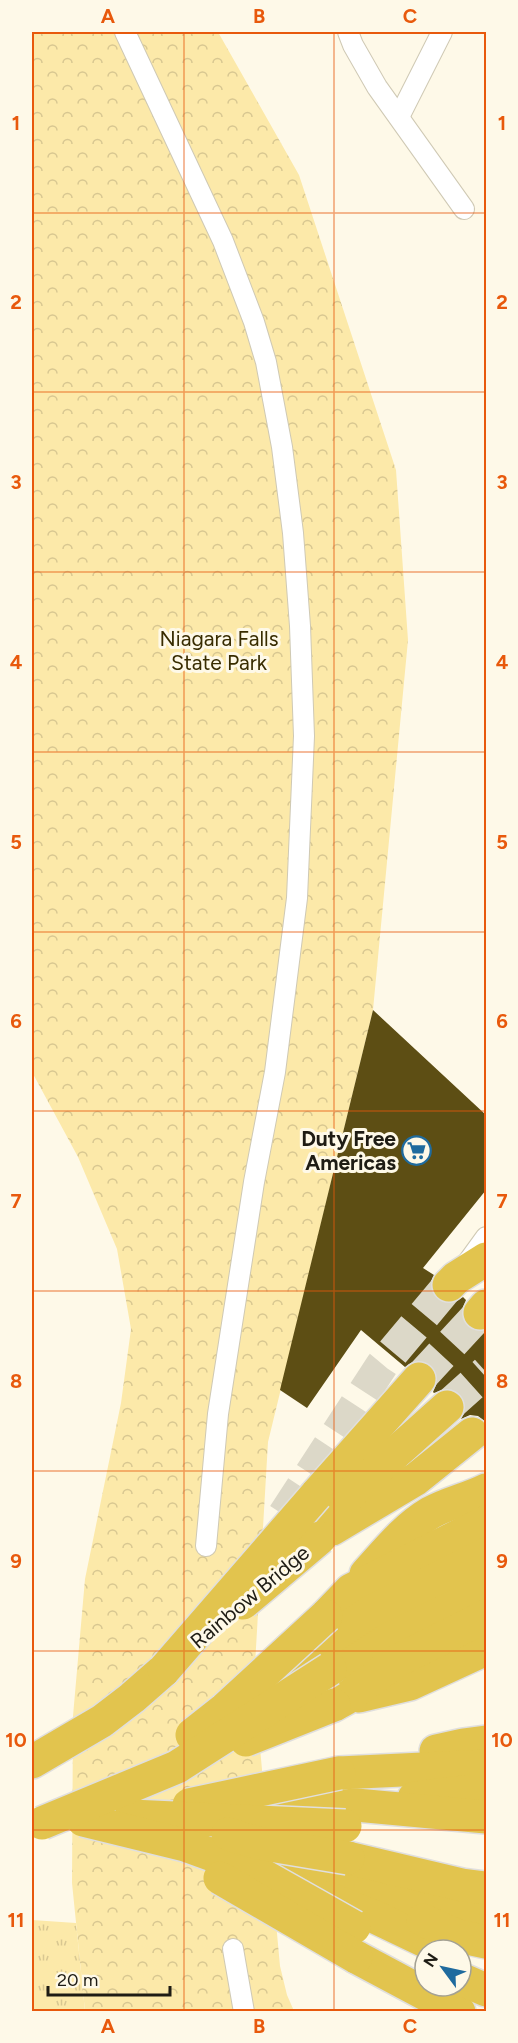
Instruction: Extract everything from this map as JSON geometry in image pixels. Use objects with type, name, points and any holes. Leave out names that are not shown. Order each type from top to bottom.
[{"type":"highway","points":[[471,1293],[486,1259]]},
{"type":"highway","name":"Rainbow Bridge","points":[[32,1762],[102,1721],[132,1698],[283,1569],[322,1533],[378,1466],[439,1400],[417,1407],[320,1481],[164,1670]]},
{"type":"highway","points":[[131,1812],[177,1767],[328,1641],[351,1590],[407,1530],[420,1519],[486,1490]]},
{"type":"highway","points":[[351,1590],[486,1522]]},
{"type":"highway","points":[[131,1812],[225,1709],[370,1612],[486,1554]]},
{"type":"highway","points":[[328,1641],[385,1635],[486,1586]]},
{"type":"highway","points":[[340,1702],[395,1662],[486,1616]]},
{"type":"highway","points":[[177,1767],[340,1702],[410,1684],[486,1649]]},
{"type":"highway","points":[[37,1824],[228,1798],[463,1745],[486,1742]]},
{"type":"highway","points":[[346,1772],[486,1766]]},
{"type":"highway","points":[[348,1812],[470,1791],[486,1791]]},
{"type":"highway","points":[[228,1798],[348,1812],[486,1839]]},
{"type":"highway","points":[[131,1812],[209,1852],[254,1856],[357,1898],[424,1938]]},
{"type":"highway","points":[[131,1812],[245,1892],[357,1898],[486,1916]]},
{"type":"highway","points":[[37,1824],[83,1820],[131,1812],[177,1818],[348,1812],[486,1817]]},
{"type":"highway","points":[[177,1818],[254,1856],[357,1898],[458,1936],[486,1942]]},
{"type":"highway","points":[[357,1898],[486,1865]]},
{"type":"highway","points":[[357,1898],[462,1885],[486,1888]]},
{"type":"highway","points":[[357,1898],[413,1951]]},
{"type":"highway","points":[[357,1898],[459,2012]]},
{"type":"lane","points":[[125,32],[240,281],[260,342],[275,407],[288,491],[300,626],[304,736],[297,898],[275,1072],[254,1182],[218,1414],[206,1546]]},
{"type":"lane","points":[[348,32],[377,87],[464,209]]},
{"type":"lane","points":[[399,117],[442,32]]},
{"type":"lane","points":[[471,1293],[486,1236]]},
{"type":"lane","points":[[233,1949],[244,2012]]},
{"type":"green space","name":"Niagara Falls State Park","points":[[32,32],[218,32],[299,175],[396,470],[408,640],[373,1010],[268,1442],[254,1682],[280,1966],[287,1995],[294,2011],[85,2011],[72,1883],[73,1716],[85,1579],[121,1403],[131,1329],[117,1249],[78,1157],[32,1072]]},
{"type":"green space","points":[[32,1920],[76,1923],[85,2011],[32,2011]]},
{"type":"building","points":[[373,1010],[486,1115],[486,1190],[423,1268],[434,1275],[431,1289],[436,1299],[444,1303],[453,1303],[463,1297],[466,1300],[462,1309],[462,1319],[467,1327],[476,1331],[486,1331],[486,1422],[478,1416],[470,1415],[461,1419],[465,1412],[465,1403],[461,1395],[453,1389],[433,1392],[437,1383],[437,1374],[431,1365],[422,1361],[414,1361],[405,1367],[361,1330],[307,1408],[280,1390]]},
{"type":"tunnel","points":[[284,1515],[382,1365],[449,1285]]},
{"type":"tunnel","points":[[419,1379],[480,1313]]},
{"type":"tunnel","points":[[447,1407],[486,1372]]},
{"type":"place","name":"Duty Free Americas","points":[[417,1151]]}]
